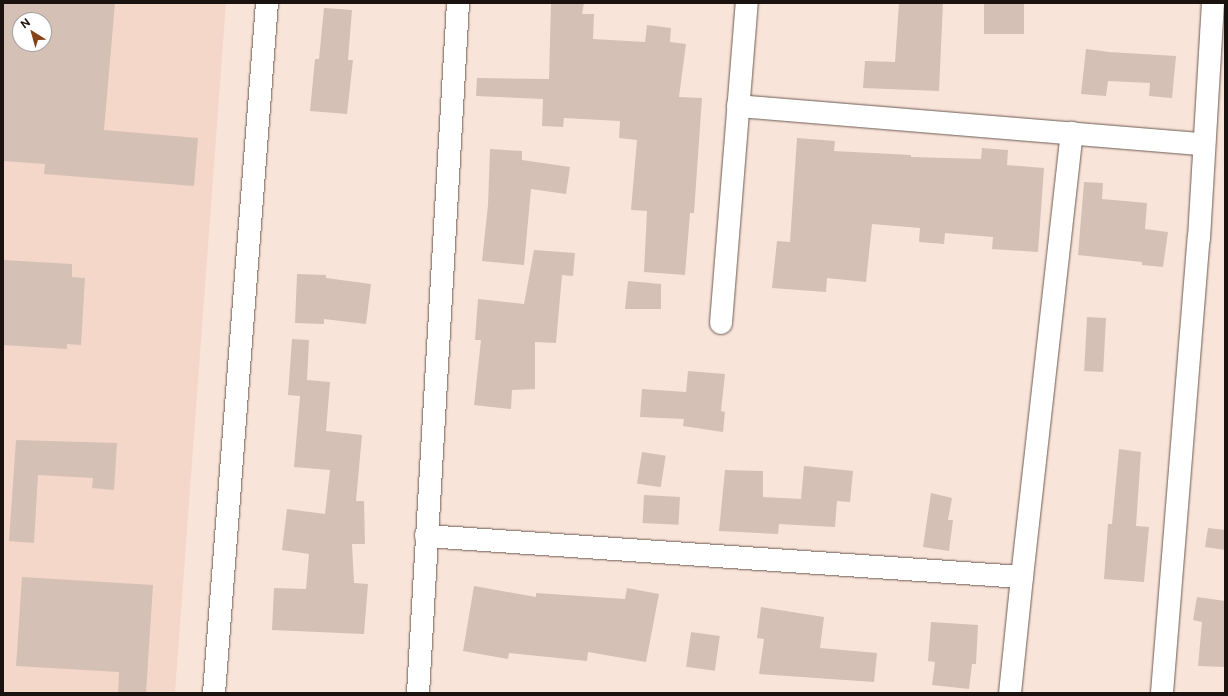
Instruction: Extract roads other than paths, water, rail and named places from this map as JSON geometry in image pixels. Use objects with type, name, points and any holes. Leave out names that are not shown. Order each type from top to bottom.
[{"type":"street","points":[[214,693],[267,3]]},
{"type":"street","points":[[418,693],[458,3]]},
{"type":"street","points":[[721,323],[747,3]]},
{"type":"street","points":[[1162,693],[1198,238],[1202,144],[1213,3]]},
{"type":"street","points":[[738,106],[1202,144]]},
{"type":"street","points":[[1010,693],[1072,133]]},
{"type":"street","points":[[426,536],[1022,577]]}]
